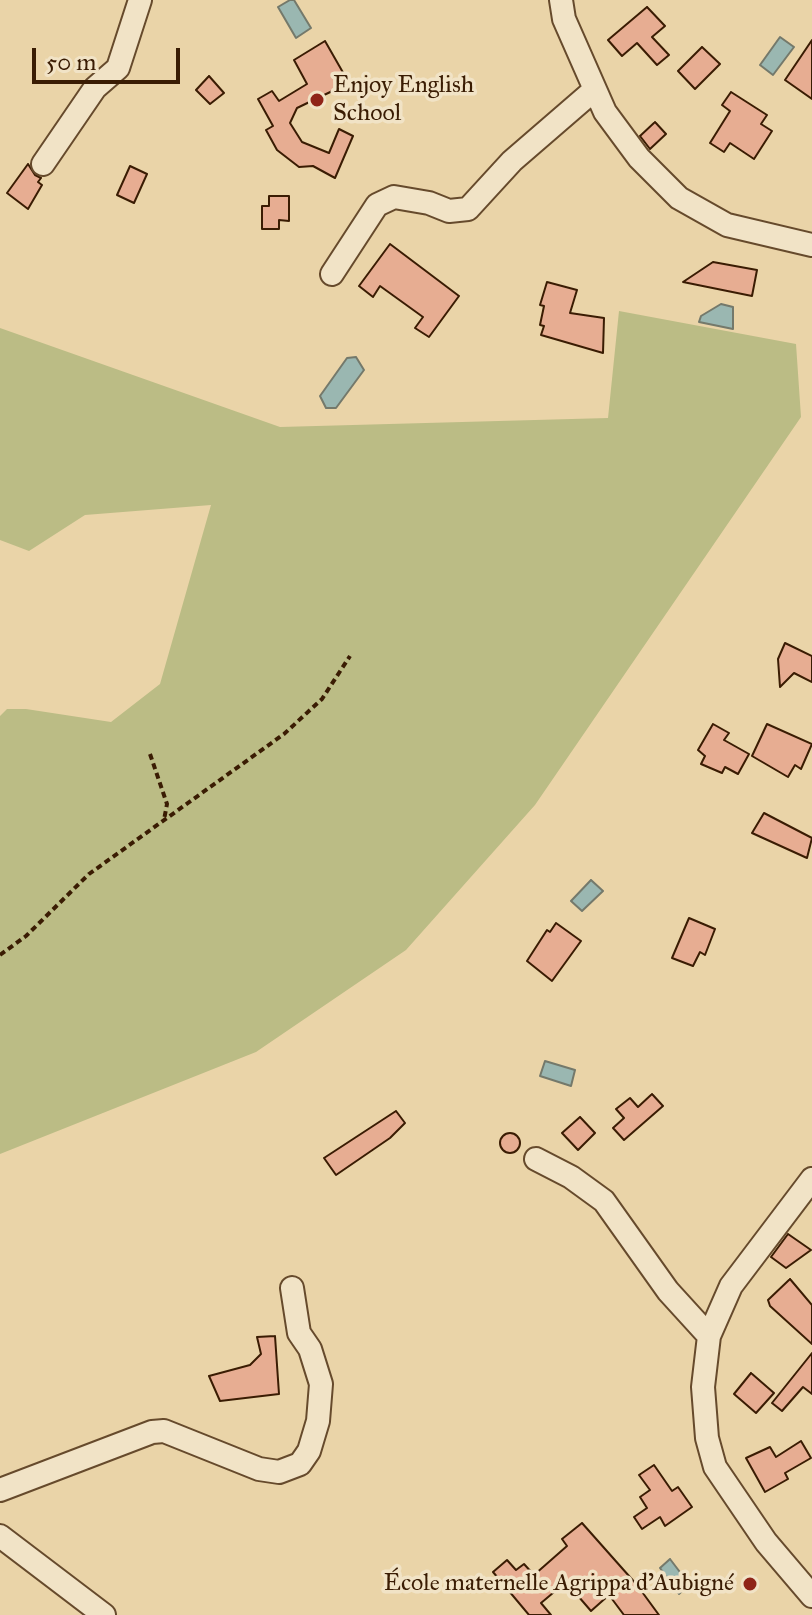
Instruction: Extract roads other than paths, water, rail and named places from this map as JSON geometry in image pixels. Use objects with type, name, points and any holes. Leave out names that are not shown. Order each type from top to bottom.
[{"type":"street","points":[[43,164],[95,88],[118,68],[140,0]]},
{"type":"street","points":[[561,0],[564,19],[593,91],[639,158],[679,198],[727,225],[812,245]]},
{"type":"street","points":[[332,274],[377,205],[394,197],[449,211],[468,209],[512,161],[593,91]]},
{"type":"street","points":[[536,1159],[571,1177],[604,1201],[668,1291],[709,1336]]},
{"type":"street","points":[[812,1179],[731,1286],[709,1336],[703,1387],[707,1438],[715,1467],[766,1542],[812,1596]]},
{"type":"street","points":[[0,1490],[152,1432],[164,1431],[259,1469],[279,1472],[300,1464],[309,1451],[318,1421],[321,1384],[310,1349],[299,1333],[292,1288]]},
{"type":"street","points":[[0,1536],[104,1615]]},
{"type":"water","points":[[294,0],[311,28],[296,38],[278,7]]},
{"type":"water","points":[[780,37],[794,47],[773,75],[760,65]]},
{"type":"water","points":[[721,304],[733,307],[733,329],[699,322],[701,316]]},
{"type":"water","points":[[356,357],[364,370],[336,408],[326,408],[320,396],[347,358]]},
{"type":"water","points":[[591,880],[603,891],[582,911],[571,901]]},
{"type":"water","points":[[545,1061],[575,1070],[571,1086],[540,1076]]},
{"type":"water","points":[[670,1559],[689,1584],[679,1594],[660,1568]]},
{"type":"place","name":"Enjoy English School","points":[[317,100]]},
{"type":"place","name":"École maternelle Agrippa d'Aubigné","points":[[750,1584]]}]
